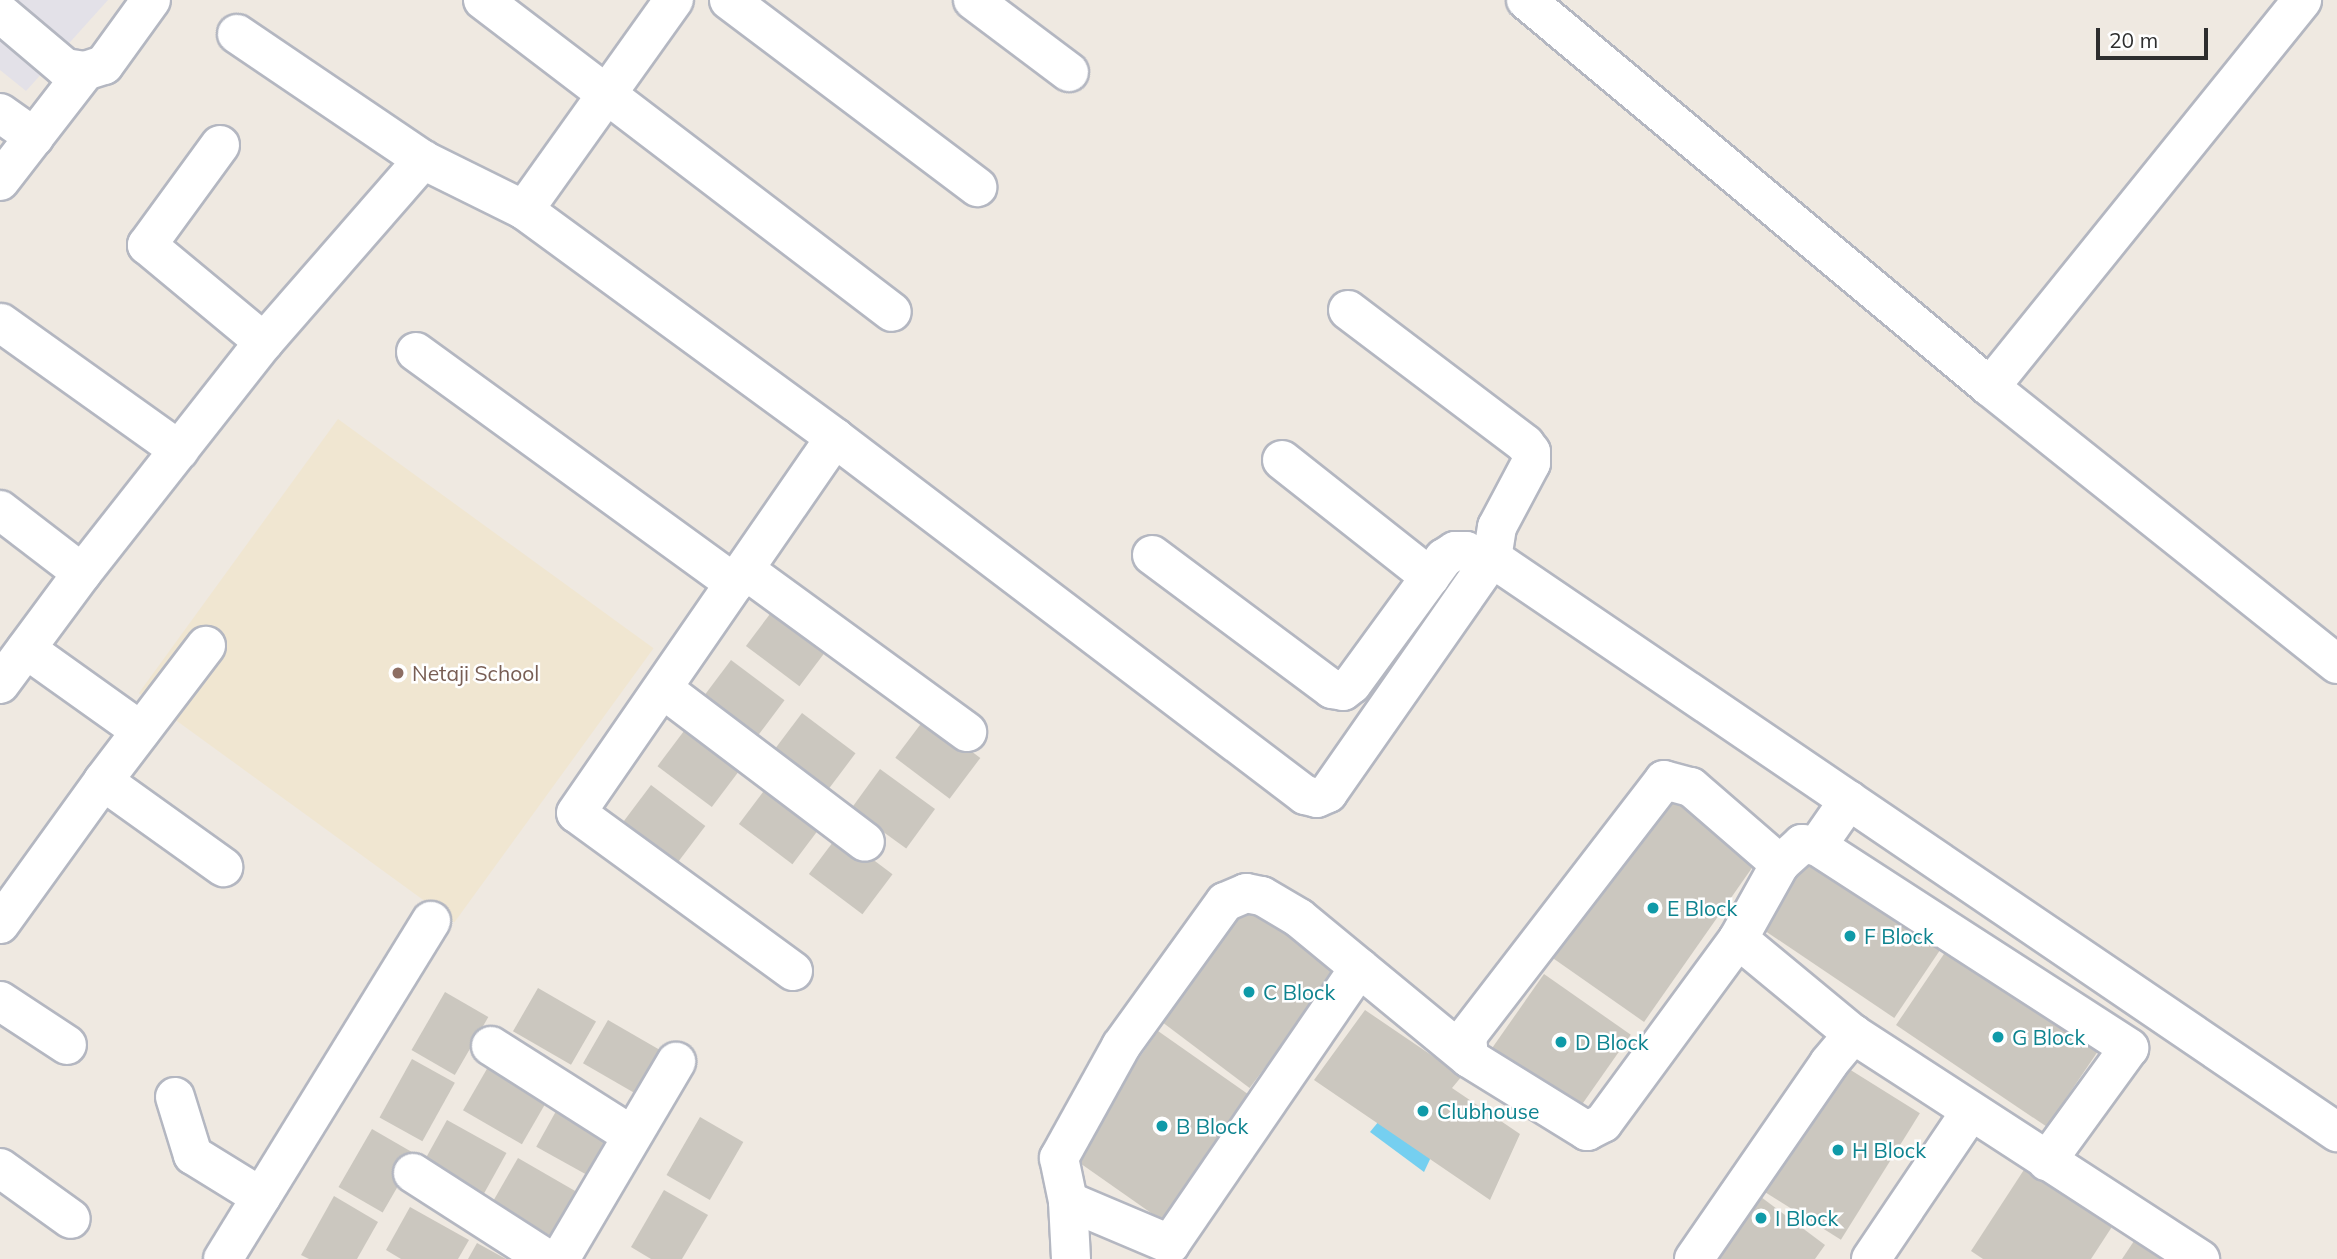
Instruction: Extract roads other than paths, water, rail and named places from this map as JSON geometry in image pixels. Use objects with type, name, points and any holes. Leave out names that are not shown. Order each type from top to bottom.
[{"type":"street","points":[[0,13],[65,68],[85,71],[104,65],[150,0]]},
{"type":"street","points":[[483,0],[892,312]]},
{"type":"street","points":[[524,210],[674,0]]},
{"type":"street","points":[[729,0],[977,187]]},
{"type":"street","points":[[973,0],[1069,72]]},
{"type":"street","points":[[1526,0],[1990,387],[2337,664]]},
{"type":"street","points":[[1990,387],[2302,0]]},
{"type":"street","points":[[237,34],[423,160],[524,210],[835,438],[1261,763],[1305,795],[1317,798],[1328,793],[1489,562],[1497,527],[1531,463],[1531,452],[1525,444],[1348,310]]},
{"type":"street","points":[[0,181],[85,71]]},
{"type":"street","points":[[0,113],[34,137]]},
{"type":"street","points":[[220,145],[147,245],[264,342]]},
{"type":"street","points":[[0,684],[82,573],[264,342],[423,160]]},
{"type":"street","points":[[1,323],[179,450]]},
{"type":"street","points":[[416,352],[967,732]]},
{"type":"street","points":[[793,971],[576,813],[835,438]]},
{"type":"street","points":[[1282,460],[1430,577]]},
{"type":"street","points":[[0,510],[82,573]]},
{"type":"street","points":[[1152,555],[1332,689],[1343,691],[1352,684],[1444,558],[1455,551],[1466,551],[1489,562],[1849,800],[2337,1132]]},
{"type":"street","points":[[0,924],[103,781],[206,646]]},
{"type":"street","points":[[26,649],[141,731]]},
{"type":"street","points":[[663,689],[865,842]]},
{"type":"street","points":[[1469,1058],[1467,1036],[1664,780],[1691,787],[1780,864]]},
{"type":"street","points":[[103,781],[223,867]]},
{"type":"street","points":[[1817,846],[1849,800]]},
{"type":"street","points":[[1071,1259],[1068,1201],[1059,1158],[1121,1046],[1225,902],[1246,893],[1262,896],[1298,918],[1469,1058],[1587,1131],[1603,1123],[1738,939],[1780,864],[1802,844],[1817,846],[2129,1048],[2047,1161]]},
{"type":"street","points":[[223,1259],[431,921]]},
{"type":"street","points":[[1738,939],[1853,1034],[2200,1259]]},
{"type":"street","points":[[1068,1201],[1180,1252],[1359,968]]},
{"type":"street","points":[[0,1001],[67,1045]]},
{"type":"street","points":[[1694,1259],[1829,1063],[1853,1034]]},
{"type":"street","points":[[491,1046],[631,1135]]},
{"type":"street","points":[[560,1259],[676,1062]]},
{"type":"street","points":[[175,1097],[193,1155],[261,1197]]},
{"type":"street","points":[[1871,1259],[1970,1112]]},
{"type":"street","points":[[0,1168],[71,1219]]},
{"type":"street","points":[[413,1173],[547,1259]]},
{"type":"water","points":[[1379,1121],[1440,1138],[1424,1172],[1370,1132]]},
{"type":"place","name":"Netaji School","points":[[398,673]]},
{"type":"place","name":"E Block","points":[[1653,908]]},
{"type":"place","name":"F Block","points":[[1850,936]]},
{"type":"place","name":"C Block","points":[[1249,992]]},
{"type":"place","name":"G Block","points":[[1998,1037]]},
{"type":"place","name":"D Block","points":[[1561,1042]]},
{"type":"place","name":"Clubhouse","points":[[1423,1111]]},
{"type":"place","name":"B Block","points":[[1162,1126]]},
{"type":"place","name":"H Block","points":[[1838,1150]]},
{"type":"place","name":"I Block","points":[[1761,1218]]}]
